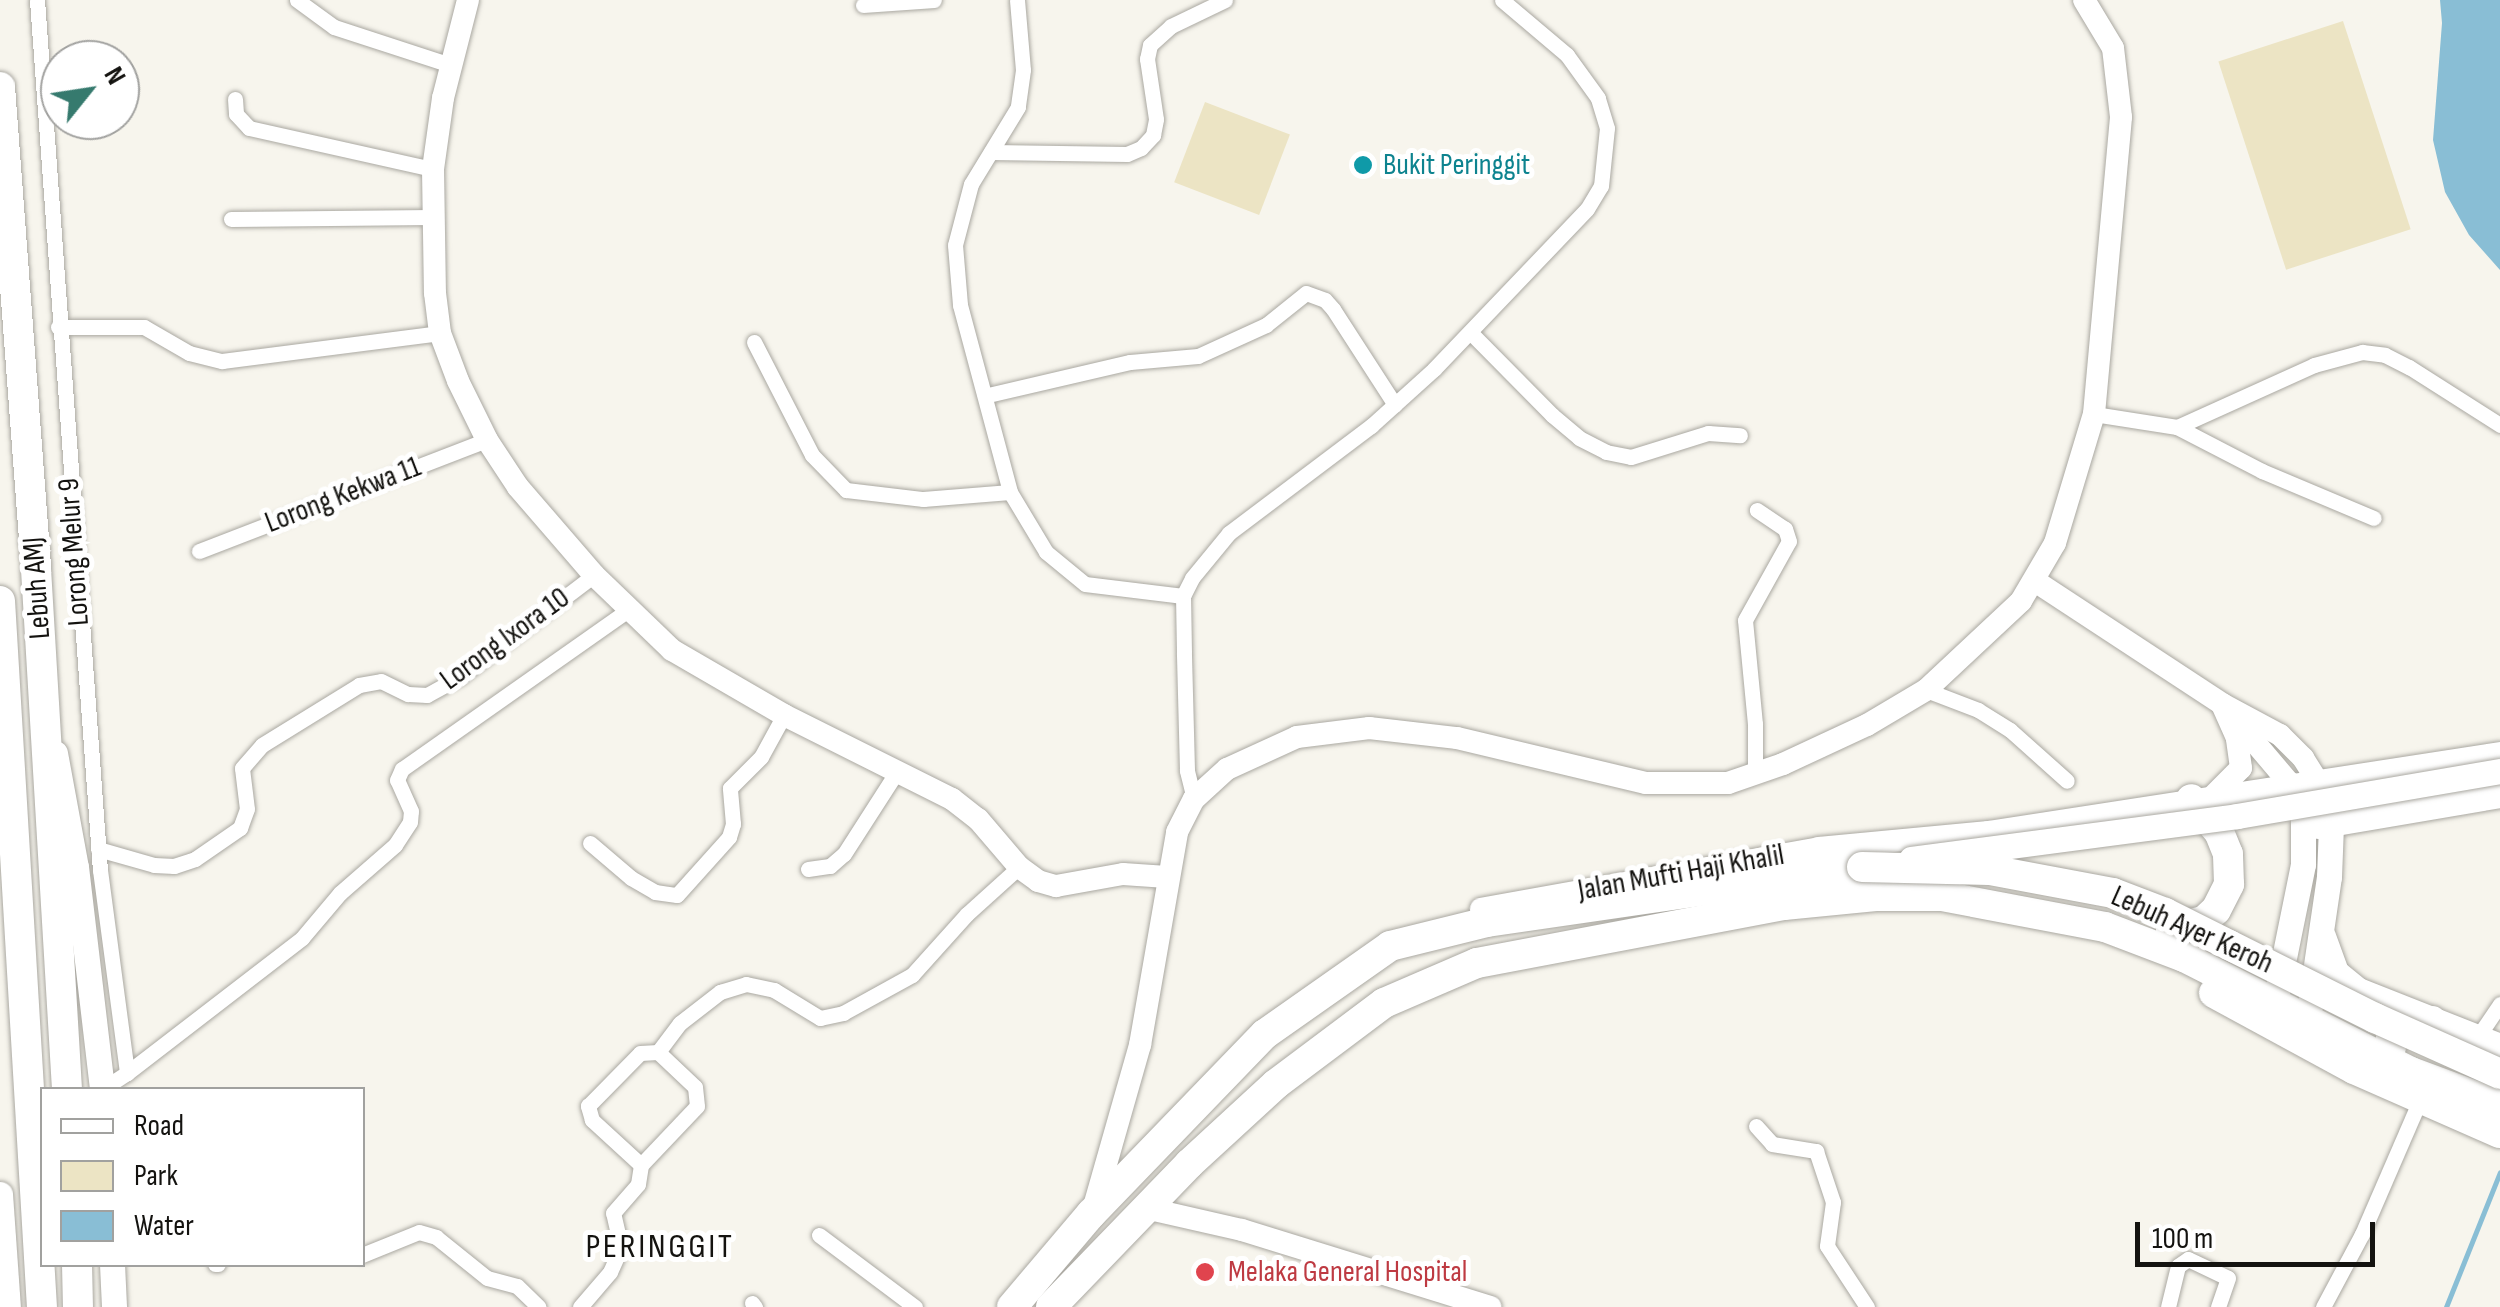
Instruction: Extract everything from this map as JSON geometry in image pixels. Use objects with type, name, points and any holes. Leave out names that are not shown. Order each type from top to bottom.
[{"type":"highway","name":"Lebuh AMJ","points":[[0,87],[46,718],[67,1087]]},
{"type":"highway","name":"Lebuh AMJ","points":[[0,600],[42,1307]]},
{"type":"highway","points":[[2062,921],[2189,928],[2216,910],[2228,884],[2228,854],[2202,797]]},
{"type":"highway","name":"Lebuh Ayer Keroh","points":[[1390,946],[1487,922],[1862,867],[1990,870],[2113,893],[2166,913],[2391,1026],[2500,1074]]},
{"type":"highway","name":"Jalan Mufti Haji Khalil","points":[[1051,1307],[1145,1208],[1308,1056],[1384,1002],[1477,962],[1784,905],[1876,896],[1996,904],[2062,921]]},
{"type":"highway","name":"Lebuh Ayer Keroh","points":[[2062,921],[2415,1086],[2500,1133]]},
{"type":"highway","points":[[2105,926],[2184,957],[2308,1018],[2415,1086],[2500,1105]]},
{"type":"highway","name":"Jalan Mufti Haji Khalil","points":[[1012,1307],[1092,1214],[1264,1034],[1390,946]]},
{"type":"highway","points":[[2415,1086],[2395,1056],[2391,1038],[2405,1021],[2432,1021]]},
{"type":"highway","points":[[76,1267],[78,1307]]},
{"type":"main road","points":[[0,764],[8,699]]},
{"type":"main road","points":[[46,718],[88,868],[102,1087]]},
{"type":"main road","points":[[1862,867],[2237,816],[2500,771]]},
{"type":"main road","points":[[2308,1018],[2322,930],[2331,824],[2318,782]]},
{"type":"main road","points":[[2276,1002],[2298,902],[2304,828],[2303,811],[2291,786]]},
{"type":"main road","points":[[2304,828],[2500,795]]},
{"type":"main road","points":[[2322,930],[2336,972],[2358,990],[2489,1042]]},
{"type":"main road","points":[[0,1194],[8,1307]]},
{"type":"main road","points":[[112,1267],[114,1307]]},
{"type":"street","name":"Lorong Melur 9","points":[[38,0],[58,327],[98,849],[88,868],[127,1073]]},
{"type":"street","points":[[297,0],[349,33],[451,64]]},
{"type":"street","points":[[468,0],[451,64],[433,169],[432,217],[440,333],[487,440],[518,487],[628,610],[672,650],[784,715],[898,770],[965,808],[1019,867],[1038,881],[1056,886],[1123,874],[1167,876]]},
{"type":"street","points":[[863,5],[934,0]]},
{"type":"street","points":[[1017,0],[1022,89],[1007,129],[972,184],[955,245],[960,305],[988,395],[1010,492],[1046,552],[1086,584],[1184,596]]},
{"type":"street","points":[[990,152],[1127,154],[1141,148],[1154,135],[1156,119],[1148,60],[1150,44],[1171,26],[1225,0]]},
{"type":"street","points":[[1194,799],[1187,770],[1184,596],[1202,563],[1229,532],[1395,405],[1586,209],[1601,186],[1607,128],[1598,98],[1567,54],[1502,0]]},
{"type":"street","points":[[1092,1214],[1118,1135],[1140,1045],[1177,832],[1194,799],[1227,769],[1271,746],[1346,729],[1393,729],[1457,738],[1673,786],[1728,783],[1867,726],[1926,690],[2001,622],[2035,580],[2055,543],[2094,414],[2121,117],[2113,48],[2084,0]]},
{"type":"street","points":[[235,99],[236,114],[249,128],[433,169]]},
{"type":"street","points":[[231,219],[432,217]]},
{"type":"street","points":[[988,395],[1130,362],[1198,356],[1266,325],[1306,293],[1325,300],[1333,309],[1395,405]]},
{"type":"street","points":[[58,327],[144,327],[190,354],[222,360],[440,333]]},
{"type":"street","points":[[1470,332],[1552,415],[1579,438],[1606,452],[1632,458],[1708,432],[1740,436]]},
{"type":"street","points":[[754,342],[812,455],[846,490],[923,500],[1010,492]]},
{"type":"street","points":[[2177,427],[2314,365],[2362,352],[2385,355],[2409,367],[2500,425]]},
{"type":"street","points":[[2094,414],[2177,427],[2262,472],[2374,518]]},
{"type":"street","name":"Lorong Kekwa 11","points":[[199,551],[487,440]]},
{"type":"street","points":[[1755,775],[1745,620],[1789,541],[1785,529],[1757,510]]},
{"type":"street","points":[[36,569],[75,566]]},
{"type":"street","name":"Lorong Ixora 10","points":[[98,849],[154,865],[174,866],[195,860],[240,828],[247,809],[242,768],[262,745],[359,685],[382,681],[408,694],[427,694],[461,676],[594,574]]},
{"type":"street","points":[[2035,580],[2222,704],[2280,736],[2303,758],[2318,782]]},
{"type":"street","points":[[106,1087],[302,938],[340,894],[395,845],[410,822],[411,810],[397,780],[402,769],[628,610]]},
{"type":"street","points":[[1926,690],[1978,710],[2010,730],[2067,781]]},
{"type":"street","points":[[2222,704],[2291,786]]},
{"type":"street","points":[[2202,797],[2241,768],[2237,738],[2222,704]]},
{"type":"street","points":[[590,843],[631,878],[655,892],[678,895],[728,837],[733,824],[730,788],[760,757],[784,715]]},
{"type":"street","name":"Jalan Mufti Haji Khalil","points":[[1390,946],[1452,915],[1819,848],[1988,832],[2500,753]]},
{"type":"street","points":[[808,869],[830,866],[844,854],[898,770]]},
{"type":"street","points":[[658,1052],[694,1010],[733,986],[759,984],[820,1018],[843,1013],[912,974],[967,914],[1019,867]]},
{"type":"street","points":[[2489,1042],[2500,1004]]},
{"type":"street","points":[[580,1307],[610,1272],[621,1247],[613,1213],[638,1184],[641,1165],[690,1115],[699,1096],[658,1052],[648,1050],[632,1059],[588,1106],[592,1120],[641,1165]]},
{"type":"street","points":[[2323,1307],[2362,1234],[2415,1086]]},
{"type":"street","points":[[1756,1126],[1772,1144],[1816,1151],[1833,1202],[1827,1246],[1832,1260],[1867,1307]]},
{"type":"street","points":[[1174,1180],[1195,1219]]},
{"type":"street","points":[[1145,1208],[1195,1219],[1490,1307]]},
{"type":"street","points":[[365,1254],[419,1232],[436,1238],[487,1278],[517,1286],[539,1307]]},
{"type":"street","points":[[818,1235],[915,1307]]},
{"type":"street","points":[[2168,1307],[2178,1266],[2188,1259],[2228,1278],[2218,1307]]},
{"type":"green space","points":[[2343,21],[2411,229],[2286,270],[2218,61]]},
{"type":"green space","points":[[1205,102],[1290,135],[1259,215],[1174,182]]},
{"type":"water","points":[[2440,0],[2500,0],[2500,270],[2469,235],[2445,192],[2433,140],[2442,23]]},
{"type":"waterway","points":[[2446,1307],[2500,1172]]},
{"type":"place","name":"Bukit Peringgit","points":[[1363,165]]},
{"type":"place","name":"Melaka General Hospital","points":[[1205,1272]]},
{"type":"district","name":"PERINGGIT","points":[[660,1247]]}]
